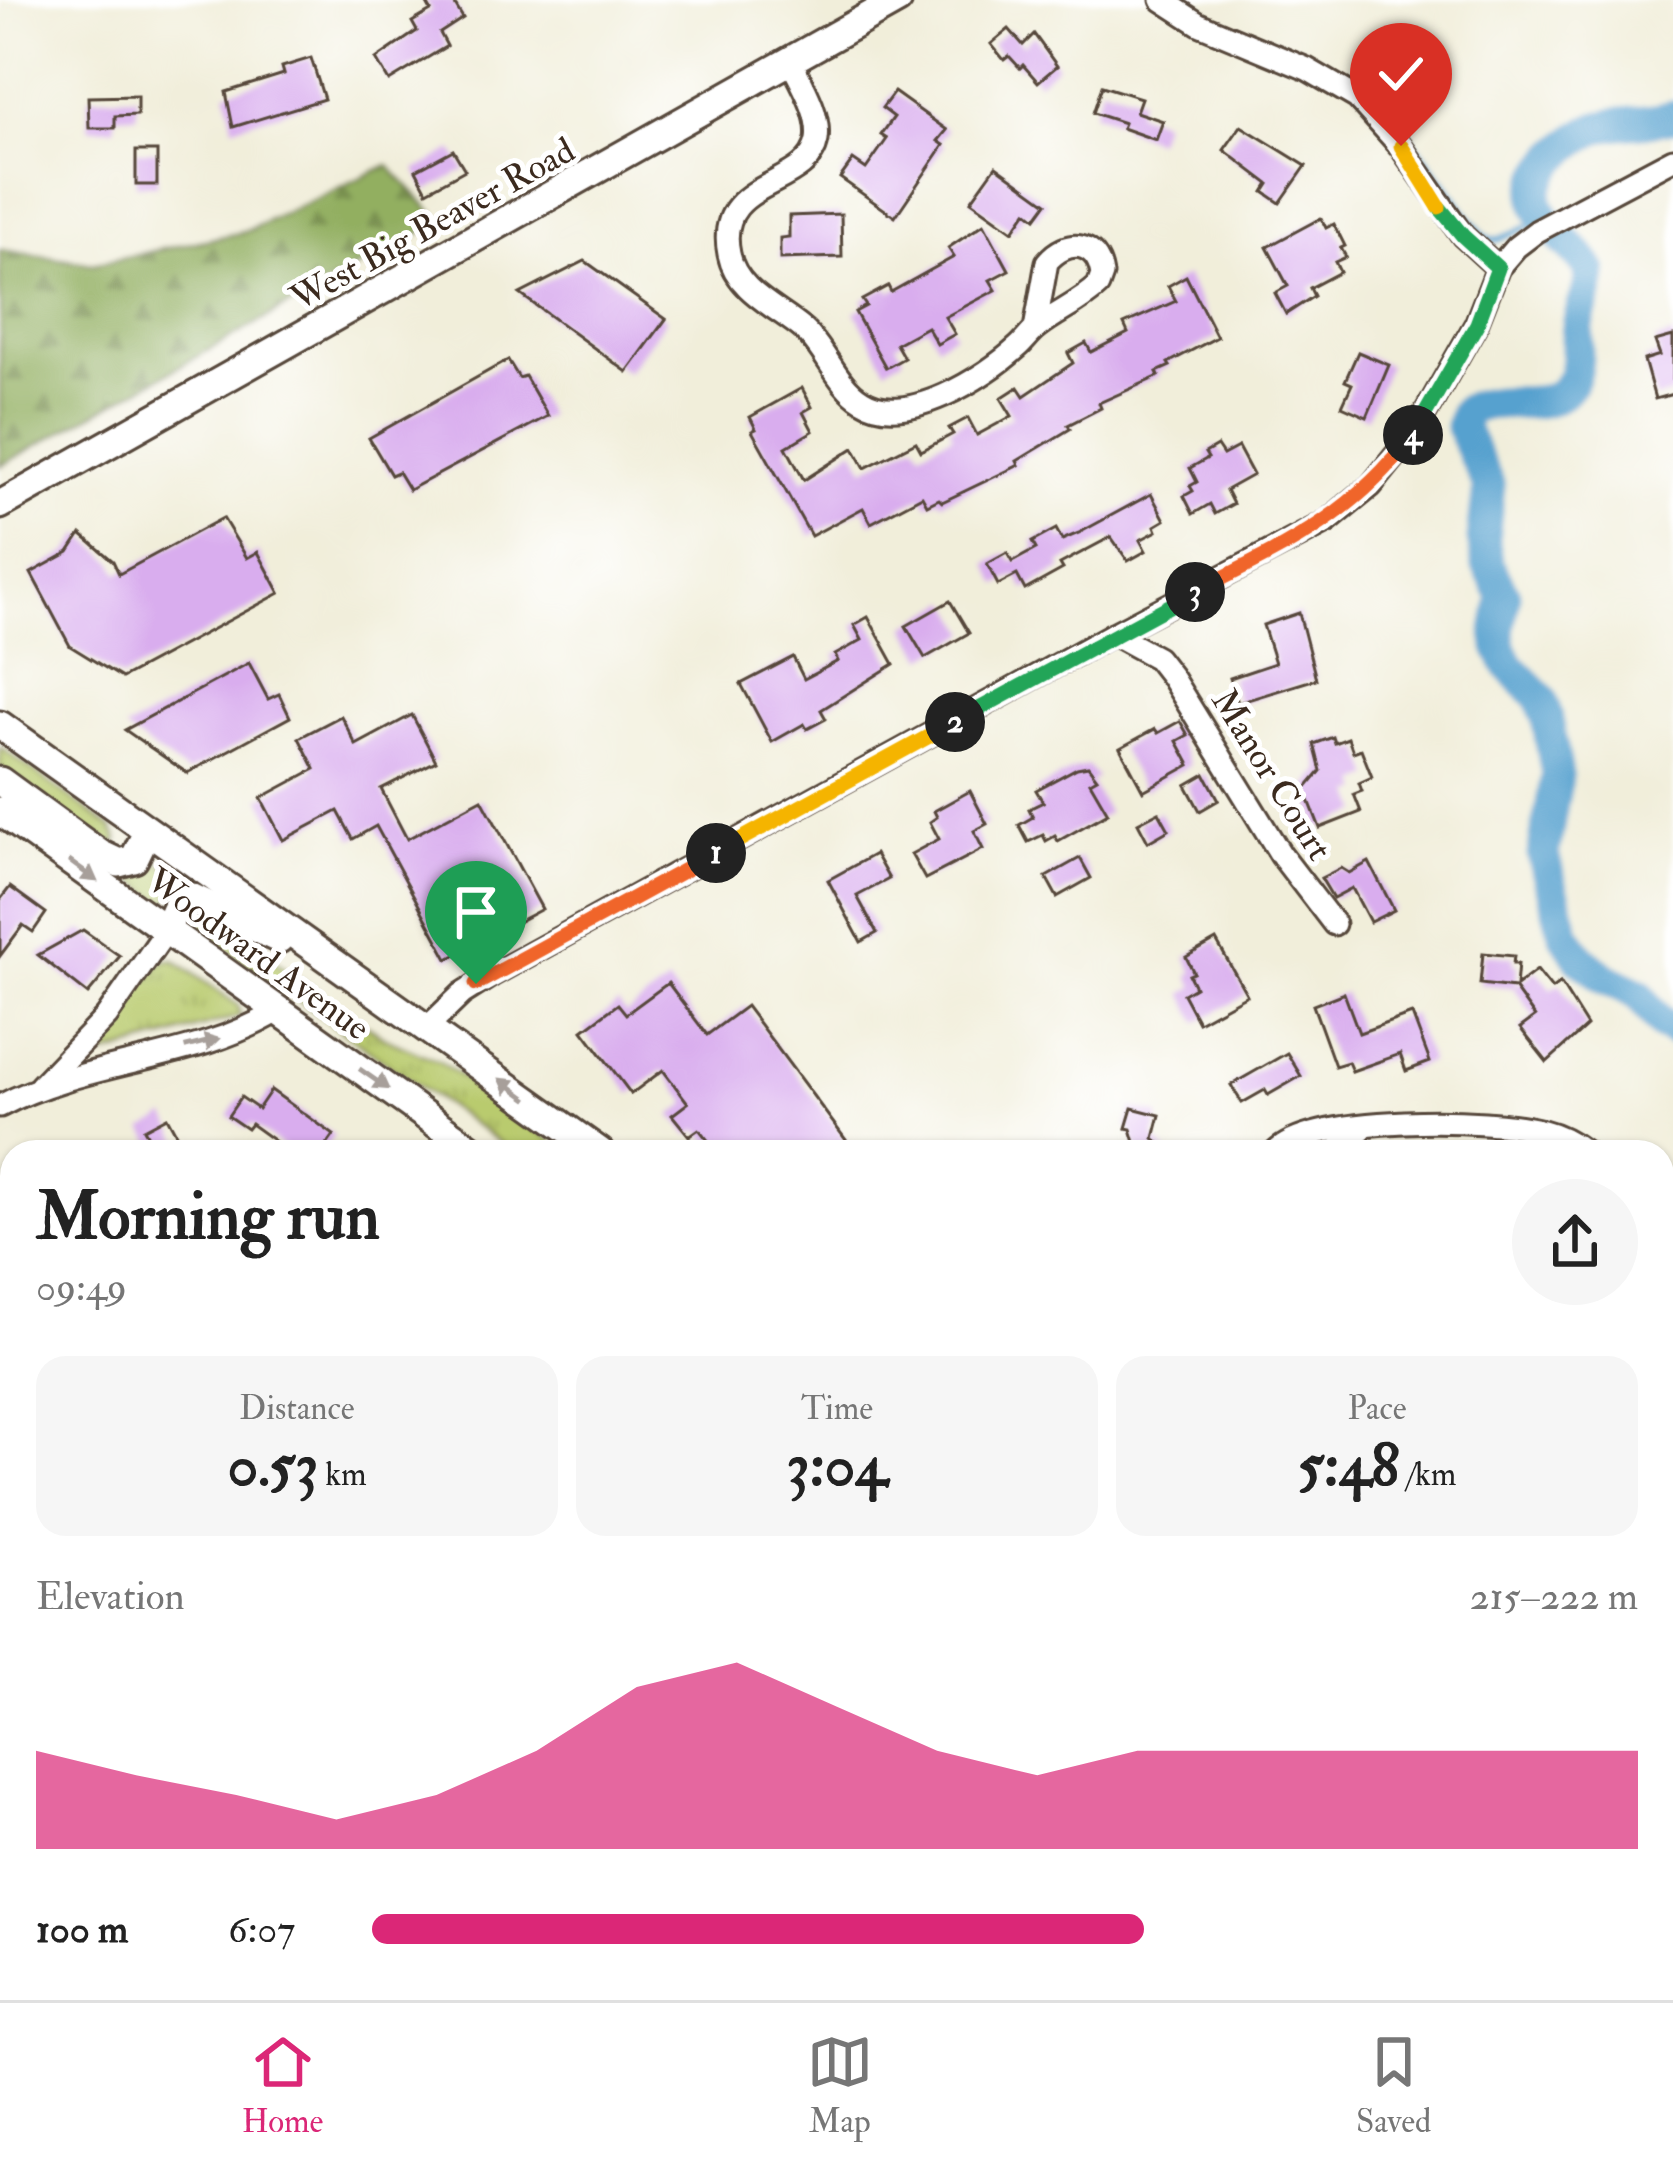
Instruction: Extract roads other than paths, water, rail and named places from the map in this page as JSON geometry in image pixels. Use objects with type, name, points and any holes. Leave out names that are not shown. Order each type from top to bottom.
[{"type":"main road","name":"West Big Beaver Road","points":[[0,505],[898,0]]},
{"type":"main road","name":"Woodward Avenue","points":[[0,725],[583,1140]]},
{"type":"main road","points":[[0,781],[100,854],[119,862],[134,859],[147,832]]},
{"type":"main road","name":"Woodward Avenue","points":[[0,811],[459,1140]]},
{"type":"main road","points":[[166,931],[173,909],[191,897],[246,926],[322,956]]},
{"type":"street","points":[[1162,0],[1199,24],[1307,69],[1358,98],[1401,146],[1442,212],[1498,268]]},
{"type":"street","points":[[791,62],[813,112],[817,142],[810,156],[741,202],[732,218],[727,249],[738,279],[810,335],[860,399],[879,407],[919,405],[944,395],[1006,356],[1035,329]]},
{"type":"street","points":[[426,1029],[462,994],[492,975],[1113,634],[1307,536],[1381,476],[1414,433],[1477,324],[1498,268],[1516,247],[1673,159]]},
{"type":"street","points":[[1157,658],[1156,632],[1162,609]]},
{"type":"street","name":"Manor Court","points":[[1113,634],[1157,658],[1222,754],[1280,855],[1334,924]]},
{"type":"street","points":[[40,1086],[107,1016],[166,931]]},
{"type":"street","points":[[0,1106],[40,1086],[232,1035],[278,1011]]},
{"type":"street","points":[[1297,1140],[1407,1122],[1508,1125],[1547,1132],[1562,1140]]},
{"type":"street","points":[[1349,1140],[1367,1126]]},
{"type":"waterway","points":[[1267,42],[1307,56],[1369,94],[1416,144],[1484,236],[1495,241],[1527,227]]},
{"type":"waterway","points":[[1673,116],[1596,129],[1548,167],[1537,193],[1538,205],[1591,272],[1579,320],[1573,376],[1560,394],[1548,400],[1476,406],[1465,412],[1461,427],[1489,486],[1483,539],[1488,565],[1504,595],[1500,647],[1509,666],[1541,698],[1547,718],[1557,775],[1543,855],[1565,935],[1581,959],[1605,978],[1638,994],[1662,1024],[1673,1030]]}]
